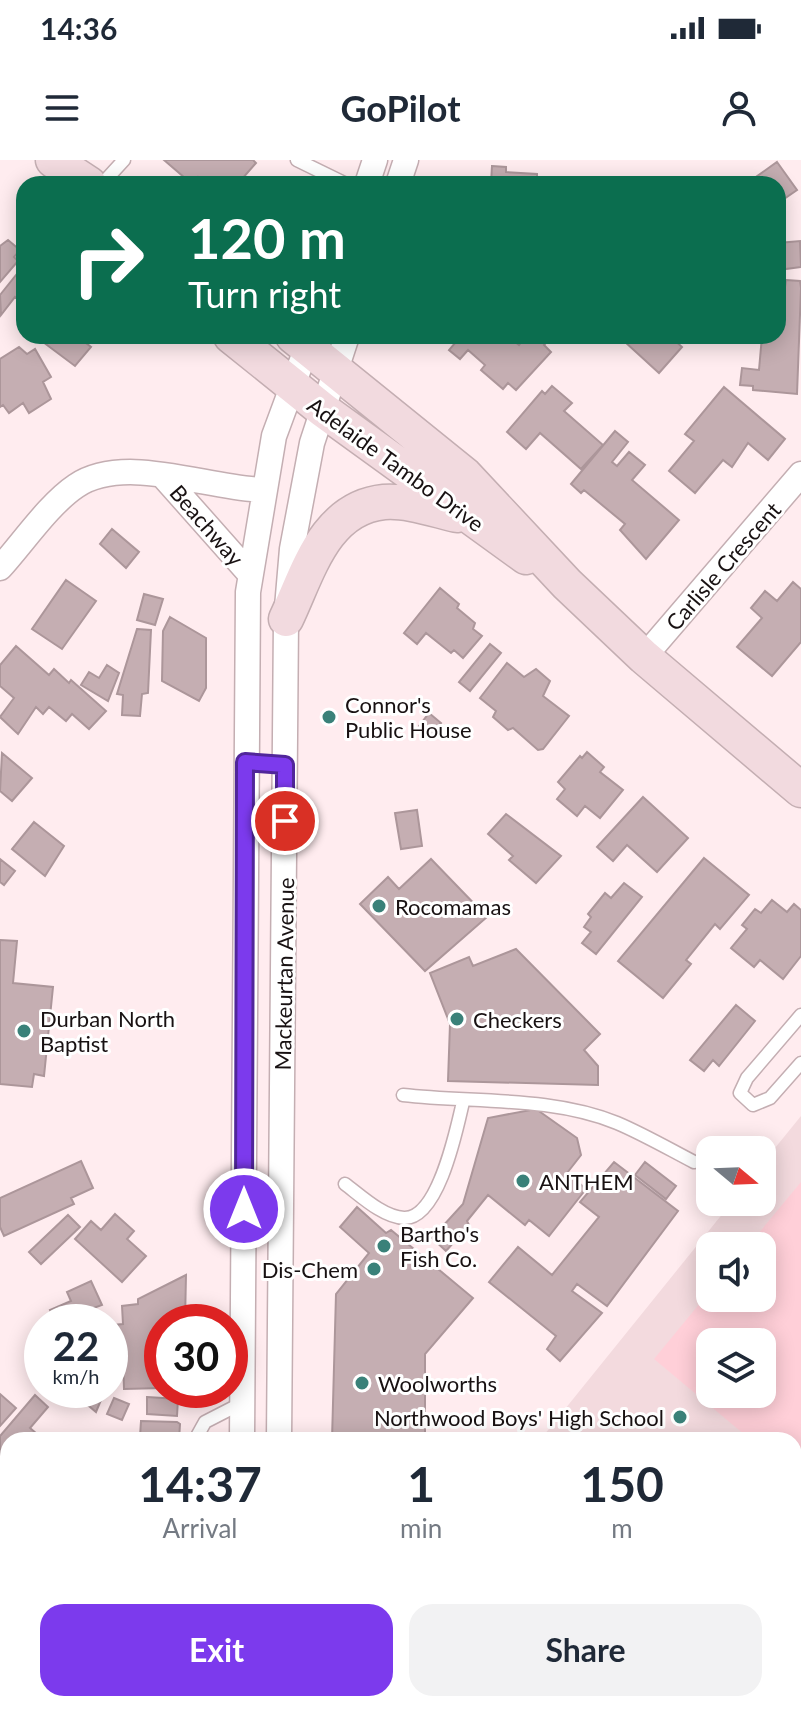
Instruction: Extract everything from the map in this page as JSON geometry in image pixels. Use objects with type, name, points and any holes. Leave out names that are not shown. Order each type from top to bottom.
[{"type":"street","name":"Adelaide Tambo Drive","points":[[241,344],[292,387],[465,516],[567,584]]},
{"type":"street","name":"Mackeurtan Avenue","points":[[242,1304],[245,762],[250,574],[274,436],[292,387],[303,344]]},
{"type":"street","name":"Adelaide Tambo Drive","points":[[308,344],[496,503],[567,584],[644,657],[801,790]]},
{"type":"street","points":[[336,369],[344,344]]},
{"type":"street","name":"Mackeurtan Avenue","points":[[279,1432],[286,619],[292,549],[312,443],[336,369]]},
{"type":"street","name":"Beachway","points":[[0,568],[74,487],[95,476],[143,472],[231,490],[264,490]]},
{"type":"street","name":"Carlisle Crescent","points":[[644,657],[801,474]]},
{"type":"street","name":"Beachway","points":[[163,476],[250,574]]},
{"type":"street","points":[[286,619],[326,534],[356,509],[385,502],[465,516]]},
{"type":"street","points":[[245,762],[285,765]]},
{"type":"street","name":"Mackeurtan Avenue","points":[[242,1408],[242,1432]]},
{"type":"lane","points":[[109,176],[124,160]]},
{"type":"lane","points":[[297,160],[330,176]]},
{"type":"lane","points":[[801,1015],[747,1078],[740,1093],[753,1105],[764,1102],[801,1063]]},
{"type":"lane","points":[[403,1095],[463,1102],[537,1104],[615,1122],[694,1162]]},
{"type":"lane","points":[[345,1184],[379,1209],[404,1218],[416,1215],[447,1172],[463,1102]]},
{"type":"lane","points":[[199,1432],[205,1422],[232,1408]]},
{"type":"shaded area","name":"Northwood Boys' High School","points":[[801,1116],[801,1432],[546,1432],[696,1247],[696,1312],[776,1312],[776,1232],[708,1232],[721,1216],[776,1216],[776,1147]]},
{"type":"shaded area","points":[[801,1182],[801,1432],[741,1432],[713,1408],[776,1408],[776,1328],[696,1328],[696,1394],[654,1359],[696,1308],[696,1312],[776,1312],[776,1232],[760,1232],[776,1216]]},
{"type":"building","points":[[164,160],[253,160],[256,163],[245,176],[183,176]]},
{"type":"building","points":[[777,162],[797,190],[786,198],[786,176],[757,176]]},
{"type":"building","points":[[492,166],[506,167],[506,172],[537,174],[537,176],[491,176]]},
{"type":"building","points":[[8,240],[16,247],[16,263],[0,282],[0,246]]},
{"type":"building","points":[[800,241],[801,267],[786,269],[786,242]]},
{"type":"building","points":[[16,275],[16,298],[1,315],[0,295]]},
{"type":"building","points":[[786,280],[800,281],[797,394],[753,390],[753,386],[740,385],[742,368],[759,370],[761,344],[786,344]]},
{"type":"building","points":[[46,344],[87,344],[91,347],[75,366]]},
{"type":"building","points":[[454,344],[545,344],[551,352],[516,390],[508,383],[503,389],[481,370],[485,365],[468,350],[460,359],[449,350]]},
{"type":"building","points":[[627,344],[679,344],[682,347],[659,373]]},
{"type":"building","points":[[19,347],[27,354],[35,349],[51,377],[43,382],[51,399],[29,413],[23,403],[9,413],[3,405],[0,407],[0,359]]},
{"type":"building","points":[[552,386],[572,403],[564,411],[603,445],[581,469],[540,433],[526,449],[507,432],[542,391],[545,394]]},
{"type":"building","points":[[724,387],[785,439],[768,460],[748,443],[732,467],[723,460],[695,493],[669,471],[694,441],[685,434]]},
{"type":"building","points":[[615,431],[628,442],[612,462],[617,466],[629,452],[645,465],[632,480],[679,520],[646,559],[620,530],[625,524],[584,490],[581,493],[571,484]]},
{"type":"building","points":[[112,529],[139,552],[126,568],[100,544]]},
{"type":"building","points":[[66,580],[96,601],[62,649],[32,629]]},
{"type":"building","points":[[793,582],[801,589],[801,642],[772,676],[737,647],[762,618],[751,608],[765,591],[777,601]]},
{"type":"building","points":[[440,588],[459,604],[457,608],[475,623],[473,629],[482,636],[463,658],[454,650],[451,653],[426,633],[417,644],[404,633]]},
{"type":"building","points":[[144,594],[163,599],[155,625],[137,620]]},
{"type":"building","points":[[170,617],[206,638],[206,688],[199,701],[162,681],[163,631]]},
{"type":"building","points":[[137,629],[151,630],[148,693],[142,694],[140,716],[122,715],[123,695],[117,694]]},
{"type":"building","points":[[490,644],[501,653],[470,691],[459,682]]},
{"type":"building","points":[[16,646],[49,675],[54,669],[69,683],[71,680],[106,711],[89,729],[72,714],[66,721],[49,707],[43,714],[36,707],[18,734],[0,717],[14,698],[0,686],[0,665]]},
{"type":"building","points":[[507,663],[524,677],[536,669],[550,681],[543,696],[569,716],[543,749],[538,750],[513,728],[508,730],[493,717],[496,711],[480,698]]},
{"type":"building","points":[[107,665],[119,673],[108,701],[81,685],[89,672],[99,678]]},
{"type":"building","points":[[429,713],[441,723],[430,735],[419,726]]},
{"type":"building","points":[[587,752],[604,767],[600,772],[623,790],[600,818],[585,806],[577,816],[557,799],[565,789],[558,782]]},
{"type":"building","points":[[2,753],[32,778],[12,801],[0,791]]},
{"type":"building","points":[[643,797],[688,838],[657,872],[627,845],[613,861],[597,847]]},
{"type":"building","points":[[417,810],[422,846],[401,849],[395,813]]},
{"type":"building","points":[[506,814],[561,856],[536,883],[509,860],[513,856],[488,834]]},
{"type":"building","points":[[34,822],[64,846],[45,876],[12,849]]},
{"type":"building","points":[[704,858],[749,895],[720,929],[715,924],[686,960],[691,964],[663,998],[618,961]]},
{"type":"building","points":[[0,859],[15,871],[4,885],[0,882]]},
{"type":"building","points":[[431,859],[487,917],[425,971],[360,904],[388,877],[399,889]]},
{"type":"building","points":[[624,883],[642,897],[596,954],[582,943],[591,932],[584,927],[591,917],[588,914],[605,893],[611,898]]},
{"type":"building","points":[[772,900],[787,912],[794,904],[801,910],[801,956],[783,979],[760,960],[754,967],[731,948],[747,929],[742,925],[755,909],[761,913]]},
{"type":"building","name":"Durban North Baptist","points":[[0,940],[17,941],[13,983],[53,987],[44,1076],[34,1074],[32,1087],[0,1084]]},
{"type":"building","points":[[516,949],[600,1034],[584,1050],[598,1066],[598,1085],[448,1081],[450,1024],[430,973],[469,957],[473,966]]},
{"type":"building","points":[[736,1005],[755,1021],[719,1066],[713,1060],[704,1071],[690,1060]]},
{"type":"building","name":"ANTHEM","points":[[536,1109],[577,1138],[581,1155],[567,1173],[586,1189],[549,1236],[529,1220],[525,1225],[488,1195],[467,1221],[469,1225],[446,1251],[432,1238],[463,1204],[488,1118]]},
{"type":"building","points":[[81,1161],[93,1188],[71,1198],[74,1204],[4,1236],[0,1227],[0,1198]]},
{"type":"building","points":[[614,1162],[678,1211],[607,1306],[577,1284],[572,1291],[602,1313],[560,1361],[547,1349],[556,1336],[489,1282],[518,1247],[552,1275],[599,1217],[580,1202]]},
{"type":"building","points":[[645,1162],[676,1186],[666,1199],[635,1175]]},
{"type":"building","points":[[357,1207],[386,1233],[391,1230],[473,1298],[425,1354],[425,1432],[332,1432],[336,1294],[369,1253],[340,1227]]},
{"type":"building","points":[[115,1214],[134,1231],[127,1239],[146,1256],[122,1282],[75,1239],[91,1221],[101,1230]]},
{"type":"building","points":[[68,1215],[80,1227],[41,1264],[29,1252]]},
{"type":"building","points":[[186,1275],[185,1304],[144,1304],[144,1388],[128,1389],[128,1305],[138,1304],[138,1299]]},
{"type":"building","points":[[91,1281],[102,1304],[64,1304],[71,1301],[67,1292]]},
{"type":"building","points":[[0,1394],[16,1408],[0,1426]]},
{"type":"building","points":[[24,1408],[47,1408],[30,1428],[35,1432],[3,1432]]},
{"type":"building","points":[[110,1408],[127,1408],[122,1420],[107,1414]]},
{"type":"building","points":[[147,1408],[177,1408],[177,1416],[147,1414]]},
{"type":"building","points":[[141,1421],[180,1424],[180,1432],[140,1432]]},
{"type":"place","name":"Connor's Public House","points":[[329,717]]},
{"type":"place","name":"Rocomamas","points":[[379,906]]},
{"type":"place","name":"Checkers","points":[[457,1019]]},
{"type":"place","name":"Durban North Baptist","points":[[24,1031]]},
{"type":"place","name":"ANTHEM","points":[[523,1181]]},
{"type":"place","name":"Bartho's Fish Co.","points":[[384,1246]]},
{"type":"place","name":"Dis-Chem","points":[[374,1269]]},
{"type":"place","name":"Woolworths","points":[[362,1383]]},
{"type":"place","name":"Northwood Boys' High School","points":[[680,1417]]},
{"type":"route","points":[[244,1209],[245,762],[285,765],[285,821]]}]
